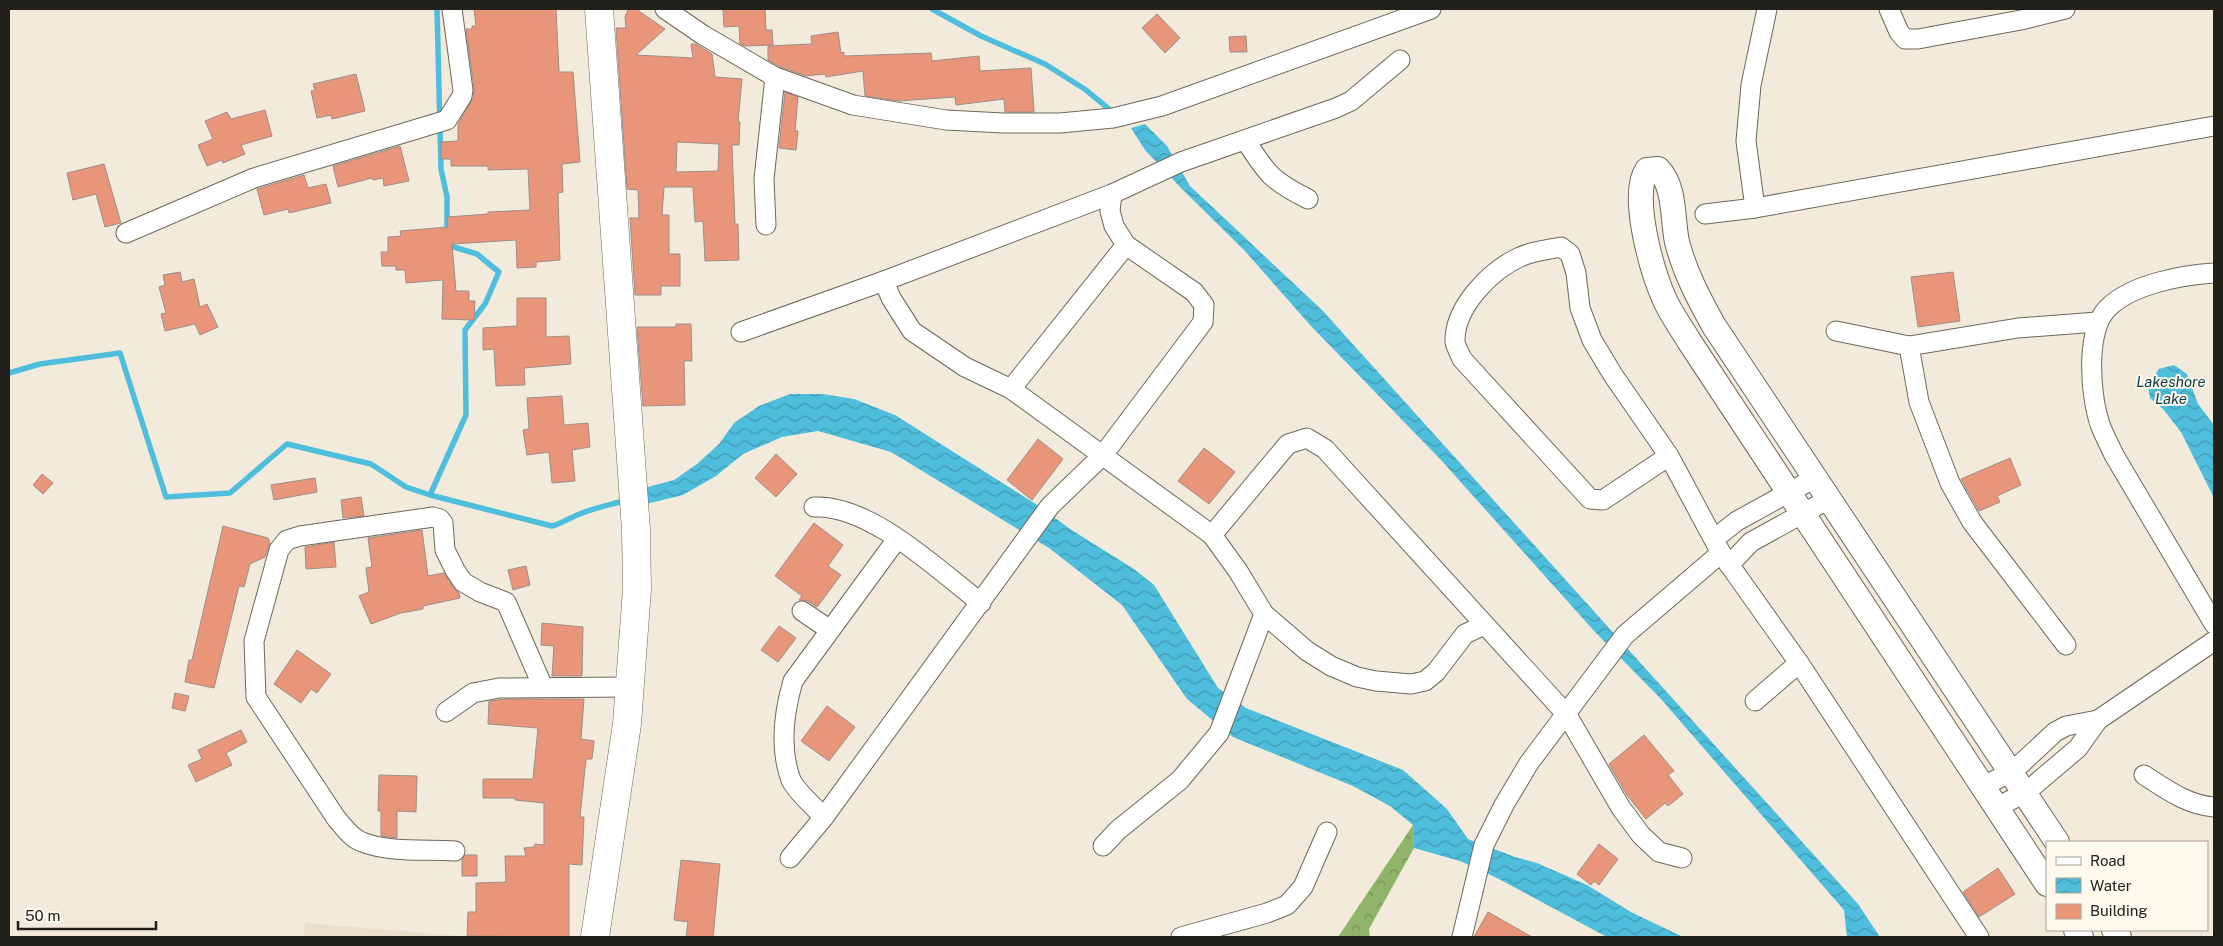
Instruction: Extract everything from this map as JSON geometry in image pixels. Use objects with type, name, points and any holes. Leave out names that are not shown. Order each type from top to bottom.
[{"type":"main road","points":[[594,937],[627,724],[637,589],[636,530],[599,9]]},
{"type":"street","points":[[126,233],[254,178],[448,120],[462,96],[463,90],[452,9]]},
{"type":"street","points":[[666,9],[703,35],[775,77],[853,105],[946,120],[1022,123],[1060,123],[1122,116],[1162,106],[1431,9]]},
{"type":"street","points":[[1755,208],[1746,141],[1751,85],[1767,9]]},
{"type":"street","points":[[1889,9],[1899,32],[1905,39],[2021,20],[2065,9]]},
{"type":"street","points":[[741,332],[884,281],[1112,194],[1181,162],[1246,141],[1351,101],[1400,60]]},
{"type":"street","points":[[766,224],[764,179],[775,77]]},
{"type":"street","points":[[1705,214],[1755,208],[2214,126]]},
{"type":"street","points":[[1246,141],[1266,172],[1285,188],[1308,199]]},
{"type":"street","points":[[2046,882],[1689,341],[1664,298],[1648,250],[1643,226],[1641,206],[1643,176],[1647,170],[1658,169],[1664,178],[1673,203],[1677,242],[1691,283],[1714,326],[2056,841]]},
{"type":"street","points":[[790,858],[824,817],[981,604],[1050,506],[1103,455],[1203,322],[1204,305],[1194,292],[1126,245],[1114,226],[1110,211],[1112,194]]},
{"type":"street","points":[[1011,389],[1126,245]]},
{"type":"street","points":[[1669,456],[1603,500],[1590,499],[1462,359],[1455,343],[1458,323],[1474,293],[1497,269],[1521,256],[1561,247],[1570,254],[1576,272],[1580,308],[1592,340],[1613,375],[1669,456],[1721,552],[1798,662],[1979,937]]},
{"type":"street","points":[[2214,272],[2136,289],[2109,306],[2097,322],[2092,350],[2093,387],[2101,426],[2114,455],[2214,624]]},
{"type":"street","points":[[884,281],[891,298],[912,331],[965,366],[1011,389],[1212,535],[1238,571],[1264,614],[1307,651],[1331,666],[1357,677],[1410,684],[1425,681],[1465,634],[1484,625]]},
{"type":"street","points":[[1836,331],[1909,346],[2018,328],[2097,322]]},
{"type":"street","points":[[1909,346],[1919,402],[1950,483],[1972,522],[2066,646]]},
{"type":"street","points":[[1212,535],[1288,444],[1308,438],[1325,449],[1566,715],[1621,808],[1641,834],[1659,852],[1682,858]]},
{"type":"street","points":[[1462,937],[1484,845],[1504,805],[1529,763],[1566,715],[1606,657],[1625,635],[1721,552],[1737,522],[1815,478]]},
{"type":"street","points":[[1721,552],[1751,542],[1829,499]]},
{"type":"street","points":[[814,507],[827,506],[862,516],[897,539],[981,604]]},
{"type":"street","points":[[455,851],[385,848],[360,841],[347,831],[336,818],[256,697],[254,640],[279,550],[287,540],[300,536],[433,517],[440,519],[443,522],[445,550],[455,570],[463,582],[480,592],[506,602],[543,688]]},
{"type":"street","points":[[824,817],[792,781],[786,758],[783,722],[793,681],[897,539]]},
{"type":"street","points":[[802,611],[830,630]]},
{"type":"street","points":[[1103,846],[1118,830],[1180,780],[1219,733],[1264,614]]},
{"type":"street","points":[[1997,807],[2025,793],[2078,748],[2098,720],[2214,641]]},
{"type":"street","points":[[1755,701],[1798,662]]},
{"type":"street","points":[[446,712],[473,693],[499,688],[630,687]]},
{"type":"street","points":[[1983,786],[2012,772],[2055,732],[2066,726],[2098,720]]},
{"type":"street","points":[[2144,775],[2182,799],[2195,804],[2214,807]]},
{"type":"street","points":[[1181,937],[1267,913],[1287,905],[1303,887],[1327,832]]},
{"type":"shaded area","points":[[305,923],[472,937],[304,937]]},
{"type":"green space","points":[[1413,825],[1414,848],[1369,929],[1370,937],[1338,937]]},
{"type":"water","points":[[1145,124],[1167,146],[1190,186],[1322,310],[1858,904],[1880,937],[1847,937],[1844,910],[1661,699],[1595,632],[1441,460],[1310,325],[1245,251],[1145,150],[1131,128]]},
{"type":"water","name":"Lakeshore Lake","points":[[2174,365],[2187,374],[2198,404],[2214,425],[2214,498],[2181,432],[2163,409],[2150,398],[2148,385],[2159,369]]},
{"type":"water","points":[[790,394],[823,394],[854,399],[895,415],[1039,506],[1070,529],[1134,569],[1154,585],[1218,688],[1246,708],[1403,770],[1447,809],[1468,839],[1515,857],[1537,863],[1587,885],[1631,912],[1683,937],[1607,937],[1495,877],[1460,861],[1414,848],[1413,825],[1390,806],[1353,786],[1233,737],[1187,699],[1122,605],[1049,548],[891,452],[818,431],[782,437],[743,454],[716,476],[683,495],[642,505],[644,488],[674,480],[697,464],[719,444],[734,423],[759,406]]},
{"type":"building","points":[[474,9],[556,9],[559,72],[573,72],[580,162],[562,164],[563,192],[558,193],[560,260],[536,262],[536,267],[517,268],[516,240],[452,244],[456,291],[469,291],[469,301],[475,301],[474,320],[442,319],[443,280],[406,283],[405,270],[396,270],[396,266],[382,266],[381,252],[388,252],[388,237],[401,236],[400,231],[448,227],[447,217],[488,214],[488,212],[530,210],[528,169],[488,170],[488,166],[451,166],[451,159],[441,159],[441,142],[458,141],[458,124],[473,98],[474,88],[466,29],[472,29],[472,26],[476,26]]},
{"type":"building","points":[[628,9],[636,9],[665,29],[636,55],[693,58],[691,44],[696,44],[712,54],[715,77],[742,79],[738,122],[740,122],[739,145],[732,145],[735,224],[738,224],[739,260],[705,261],[703,221],[695,222],[693,187],[664,187],[662,215],[669,215],[669,254],[680,254],[680,286],[661,286],[661,295],[635,295],[630,218],[639,218],[638,190],[627,189],[616,28],[626,28],[625,17]],"holes":[[[677,142],[719,144],[718,171],[676,172]]]},
{"type":"building","points":[[723,9],[765,9],[766,30],[772,30],[773,45],[745,46],[740,44],[739,26],[724,27]]},
{"type":"building","points":[[1157,14],[1180,38],[1165,53],[1142,28]]},
{"type":"building","points":[[838,32],[841,53],[844,52],[844,56],[931,53],[932,61],[979,56],[980,71],[1031,68],[1034,112],[1005,112],[1004,99],[956,105],[955,97],[898,101],[865,96],[863,71],[826,77],[825,74],[806,76],[780,67],[768,60],[768,46],[812,44],[811,36]]},
{"type":"building","points":[[1246,36],[1247,52],[1230,52],[1229,37]]},
{"type":"building","points":[[356,74],[365,111],[332,119],[331,115],[317,118],[311,91],[315,90],[313,84]]},
{"type":"building","points":[[785,92],[798,97],[795,131],[798,131],[796,150],[779,148]]},
{"type":"building","points":[[265,110],[272,136],[241,145],[245,154],[223,163],[222,160],[207,166],[198,145],[213,139],[205,121],[227,112],[231,119]]},
{"type":"building","points":[[400,146],[409,181],[384,186],[383,178],[373,180],[372,178],[338,187],[333,166]]},
{"type":"building","points":[[104,164],[121,223],[105,227],[96,194],[73,200],[67,173]]},
{"type":"building","points":[[304,175],[308,188],[326,184],[331,203],[289,213],[288,209],[264,215],[257,189]]},
{"type":"building","points":[[180,272],[182,282],[194,279],[200,307],[207,304],[218,327],[200,335],[195,324],[165,331],[161,314],[166,313],[159,287],[165,285],[163,275]]},
{"type":"building","points":[[1953,272],[1960,321],[1918,327],[1911,277]]},
{"type":"building","points":[[517,298],[546,298],[546,337],[569,336],[571,364],[524,368],[525,385],[496,386],[494,349],[483,350],[483,328],[517,326]]},
{"type":"building","points":[[676,324],[691,324],[692,361],[684,361],[685,405],[643,406],[637,327],[676,327]]},
{"type":"building","points":[[562,396],[564,425],[588,423],[590,447],[572,450],[575,481],[552,483],[549,452],[527,455],[523,430],[529,429],[527,398]]},
{"type":"building","points":[[1038,439],[1063,459],[1032,500],[1007,480]]},
{"type":"building","points":[[1204,448],[1235,472],[1209,504],[1178,481]]},
{"type":"building","points":[[776,454],[797,474],[776,497],[755,478]]},
{"type":"building","points":[[2010,458],[2021,485],[1997,496],[2000,502],[1979,511],[1961,479]]},
{"type":"building","points":[[42,474],[53,483],[43,494],[33,485]]},
{"type":"building","points":[[315,478],[317,492],[274,500],[271,485]]},
{"type":"building","points":[[361,497],[364,516],[343,518],[341,500]]},
{"type":"building","points":[[814,523],[843,545],[828,566],[841,575],[817,607],[808,601],[799,600],[802,596],[775,576]]},
{"type":"building","points":[[223,526],[268,538],[270,543],[265,557],[250,564],[244,587],[239,586],[214,688],[185,682],[189,660],[192,660]]},
{"type":"building","points":[[422,530],[428,576],[444,573],[459,593],[460,598],[423,606],[423,609],[401,613],[371,624],[359,596],[369,592],[366,568],[372,567],[368,538]]},
{"type":"building","points":[[334,542],[336,567],[306,569],[305,547]]},
{"type":"building","points":[[526,566],[530,585],[513,590],[508,570]]},
{"type":"building","points":[[542,623],[583,627],[582,676],[552,676],[554,646],[541,645]]},
{"type":"building","points":[[779,626],[796,638],[778,662],[761,650]]},
{"type":"building","points":[[297,650],[331,674],[317,693],[311,689],[301,703],[274,684]]},
{"type":"building","points":[[175,693],[189,696],[185,711],[172,708]]},
{"type":"building","points":[[505,699],[584,699],[581,739],[594,741],[592,759],[586,759],[580,817],[584,817],[582,865],[569,864],[569,937],[467,936],[468,912],[476,912],[476,883],[506,882],[505,856],[526,856],[524,848],[534,847],[535,844],[544,845],[544,803],[515,800],[515,798],[483,798],[483,779],[533,779],[538,728],[488,724],[489,701]]},
{"type":"building","points":[[827,706],[855,727],[829,761],[801,741]]},
{"type":"building","points":[[241,730],[247,742],[226,753],[232,765],[196,782],[188,765],[202,759],[198,750]]},
{"type":"building","points":[[1644,735],[1674,771],[1668,775],[1683,794],[1668,806],[1665,803],[1646,819],[1627,795],[1609,764]]},
{"type":"building","points":[[379,775],[417,776],[416,812],[397,811],[397,838],[381,836],[381,811],[378,811]]},
{"type":"building","points":[[1599,844],[1618,859],[1599,885],[1594,881],[1591,885],[1577,874]]},
{"type":"building","points":[[465,855],[477,855],[477,876],[462,876],[462,860]]},
{"type":"building","points":[[681,860],[720,864],[713,937],[686,937],[688,922],[674,920]]},
{"type":"building","points":[[1998,868],[2015,894],[1979,917],[1963,892]]},
{"type":"building","points":[[1488,912],[1532,937],[1474,937]]},
{"type":"waterway","points":[[437,9],[441,169],[447,197],[447,233]]},
{"type":"waterway","points":[[932,9],[981,36],[1045,64],[1086,90],[1114,113]]},
{"type":"waterway","points":[[430,495],[466,415],[465,330],[485,304],[499,272],[477,254],[447,245]]},
{"type":"waterway","points":[[9,373],[40,364],[120,353],[166,497],[230,493],[287,444],[371,464],[406,487],[430,495],[552,526],[589,510],[627,500]]}]
